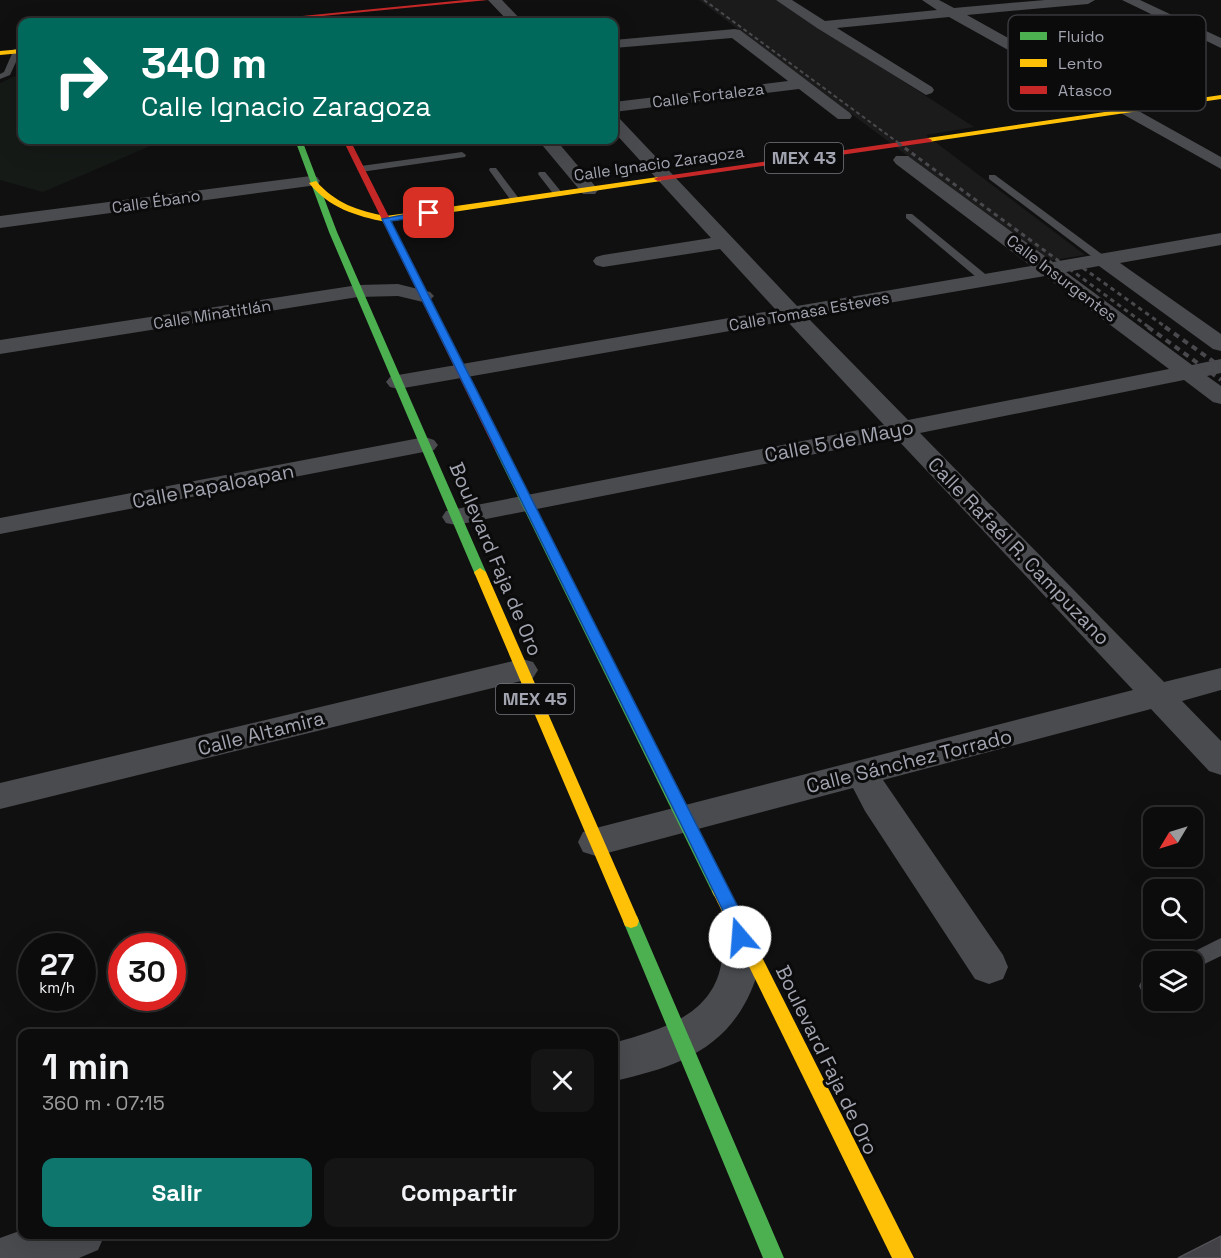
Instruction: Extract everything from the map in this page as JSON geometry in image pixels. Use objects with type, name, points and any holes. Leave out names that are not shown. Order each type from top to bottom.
[{"type":"main road","points":[[275,0],[284,18]]},
{"type":"main road","points":[[314,18],[484,0]]},
{"type":"main road","points":[[0,48],[18,49]]},
{"type":"main road","points":[[0,53],[18,50]]},
{"type":"main road","name":"Calle Ignacio Zaragoza","points":[[1206,99],[1221,97]]},
{"type":"main road","name":"Calle Ignacio Zaragoza","points":[[386,219],[1126,111]]},
{"type":"main road","name":"Boulevard Faja de Oro","points":[[299,144],[311,181],[774,1258]]},
{"type":"main road","name":"Boulevard Faja de Oro","points":[[348,144],[686,818],[903,1258]]},
{"type":"main road","points":[[311,181],[333,205],[386,219]]},
{"type":"street","points":[[495,0],[512,18]]},
{"type":"street","points":[[783,0],[926,90]]},
{"type":"street","points":[[930,0],[1008,44]]},
{"type":"street","points":[[822,25],[1088,0]]},
{"type":"street","points":[[1129,0],[1160,15]]},
{"type":"street","points":[[618,45],[735,33],[844,116]]},
{"type":"street","points":[[1206,37],[1221,44]]},
{"type":"street","name":"Calle Fortaleza","points":[[618,106],[802,84]]},
{"type":"street","points":[[1126,111],[1221,164]]},
{"type":"street","name":"Calle Rafaél R. Campuzano","points":[[618,127],[792,314],[1221,762]]},
{"type":"street","points":[[550,144],[589,189]]},
{"type":"street","name":"Calle Insurgentes","points":[[903,160],[1221,397]]},
{"type":"street","name":"Calle Ébano","points":[[0,222],[311,181]]},
{"type":"street","name":"Calle Tomasa Esteves","points":[[398,382],[1221,239]]},
{"type":"street","points":[[603,261],[725,242]]},
{"type":"street","points":[[1103,260],[1221,344]]},
{"type":"street","name":"Calle Minatitlán","points":[[0,347],[358,291],[398,290],[423,296]]},
{"type":"street","name":"Calle 5 de Mayo","points":[[456,517],[1221,366]]},
{"type":"street","name":"Calle Papaloapan","points":[[0,526],[425,445]]},
{"type":"street","name":"Calle Altamira","points":[[0,796],[522,670]]},
{"type":"street","name":"Calle Sánchez Torrado","points":[[596,842],[1221,680]]},
{"type":"street","points":[[862,773],[877,801],[989,966]]},
{"type":"street","points":[[618,1061],[682,1040],[711,1019],[723,1006],[735,984],[740,961],[740,937],[733,915]]},
{"type":"street","points":[[9,1258],[67,1239]]},
{"type":"lane","points":[[0,77],[7,73],[18,54]]},
{"type":"lane","points":[[361,169],[462,155]]},
{"type":"lane","points":[[493,170],[515,200]]},
{"type":"lane","points":[[542,174],[558,194]]},
{"type":"lane","points":[[992,177],[1103,260]]},
{"type":"lane","points":[[909,216],[986,280]]},
{"type":"lane","points":[[1203,956],[1221,946]]},
{"type":"shaded area","points":[[699,0],[777,0],[974,127],[926,135],[1085,255],[1048,261]]},
{"type":"shaded area","points":[[18,75],[18,144],[155,144],[43,192],[0,180],[0,83]]},
{"type":"building","points":[[1221,1236],[1221,1258],[1178,1258]]},
{"type":"railway","points":[[704,0],[900,144]]},
{"type":"railway","points":[[898,143],[1150,328]]},
{"type":"railway","points":[[1083,268],[1167,328]]},
{"type":"railway","points":[[1148,327],[1221,380]]},
{"type":"railway","points":[[1165,327],[1221,367]]},
{"type":"traffic: fast","points":[[300,144],[333,232],[480,572]]},
{"type":"traffic: fast","points":[[501,450],[720,891]]},
{"type":"traffic: fast","points":[[631,921],[774,1258]]},
{"type":"traffic: slow","points":[[0,53],[18,51]]},
{"type":"traffic: slow","points":[[1206,99],[1221,97]]},
{"type":"traffic: slow","points":[[928,140],[1126,111]]},
{"type":"traffic: slow","points":[[313,183],[337,204],[365,215],[386,219],[658,179]]},
{"type":"traffic: slow","points":[[480,572],[631,921]]},
{"type":"traffic: slow","points":[[720,891],[903,1258]]},
{"type":"traffic: jam","points":[[289,18],[485,0]]},
{"type":"traffic: jam","points":[[658,179],[928,140]]},
{"type":"traffic: jam","points":[[348,144],[501,450]]},
{"type":"route","points":[[429,213],[386,219],[686,818],[733,915],[740,937]]}]
